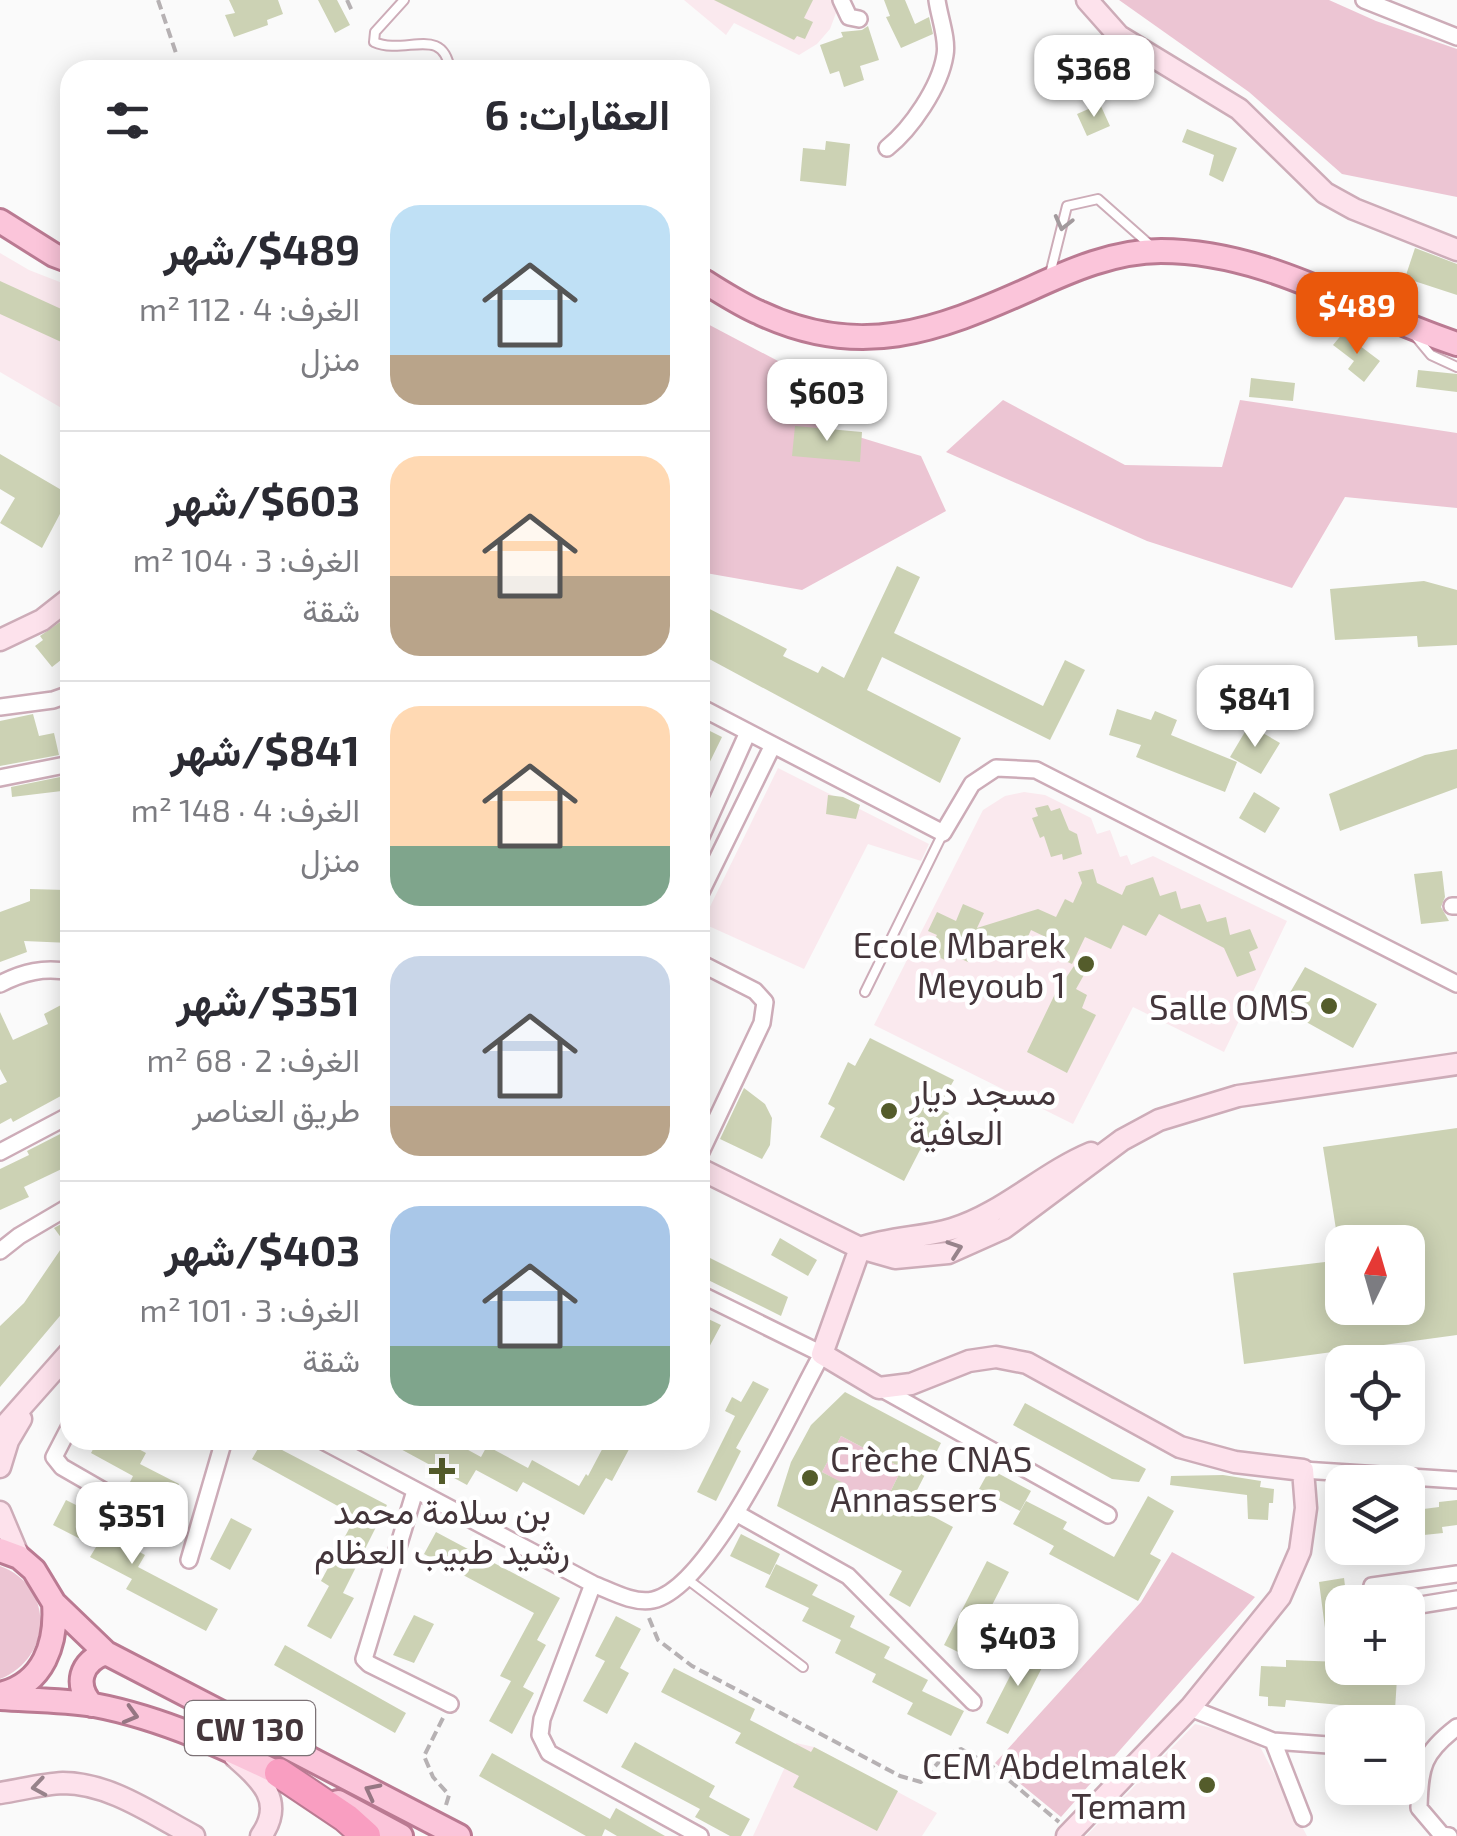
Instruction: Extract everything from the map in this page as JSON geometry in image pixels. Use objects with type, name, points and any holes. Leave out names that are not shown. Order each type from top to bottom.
[{"type":"highway","points":[[279,1773],[366,1836]]},
{"type":"main road","points":[[0,221],[60,256]]},
{"type":"main road","points":[[710,286],[761,314],[820,332],[874,339],[918,333],[1105,258],[1158,251],[1205,254],[1254,263],[1305,281],[1412,329],[1457,344]]},
{"type":"main road","points":[[0,1696],[32,1678],[48,1656],[56,1630],[54,1603],[34,1570],[9,1554]]},
{"type":"main road","name":"CW 130","points":[[54,1603],[106,1653],[459,1836]]},
{"type":"main road","points":[[92,1705],[82,1691],[82,1674],[90,1660],[106,1653]]},
{"type":"main road","name":"CW 130","points":[[0,1696],[92,1705],[222,1746],[402,1836]]},
{"type":"street","points":[[842,0],[848,17],[859,19]]},
{"type":"street","points":[[887,148],[907,132],[946,54],[937,0]]},
{"type":"street","points":[[1087,0],[1119,36],[1239,109],[1325,193],[1354,209],[1457,250]]},
{"type":"street","points":[[1364,0],[1457,37]]},
{"type":"street","points":[[0,640],[42,620],[60,606]]},
{"type":"street","points":[[0,707],[60,698]]},
{"type":"street","points":[[710,711],[943,833],[972,784],[996,768],[1036,770],[1457,984]]},
{"type":"street","points":[[710,817],[748,732]]},
{"type":"street","points":[[710,873],[772,745]]},
{"type":"street","points":[[0,778],[60,766]]},
{"type":"street","points":[[710,968],[755,991],[765,1002],[762,1023],[710,1133]]},
{"type":"street","points":[[0,984],[19,974],[60,971]]},
{"type":"street","points":[[860,1248],[889,1238],[953,1229],[1064,1164],[1158,1120],[1238,1096],[1457,1064]]},
{"type":"street","points":[[0,1152],[60,1120]]},
{"type":"street","points":[[710,1174],[860,1248],[895,1258],[948,1254],[1004,1228],[1122,1140]]},
{"type":"street","points":[[0,1251],[60,1212]]},
{"type":"street","points":[[340,1450],[593,1584],[628,1598],[653,1600],[704,1560],[736,1513],[822,1354],[860,1248]]},
{"type":"street","points":[[710,1299],[822,1354],[1108,1515]]},
{"type":"street","points":[[879,1388],[911,1384],[969,1361],[996,1357],[1027,1363],[1180,1447],[1235,1462],[1457,1480]]},
{"type":"street","points":[[0,1430],[60,1364]]},
{"type":"street","points":[[0,1467],[8,1442],[39,1389]]},
{"type":"street","points":[[60,1445],[54,1457],[62,1466],[135,1509]]},
{"type":"street","points":[[189,1560],[221,1450]]},
{"type":"street","points":[[1069,1834],[1190,1708],[1280,1597],[1300,1551],[1306,1508],[1303,1470]]},
{"type":"street","points":[[415,1490],[364,1659],[450,1704]]},
{"type":"street","points":[[0,1512],[9,1554]]},
{"type":"street","points":[[736,1513],[848,1576],[973,1702]]},
{"type":"street","points":[[1379,1585],[1457,1574]]},
{"type":"street","points":[[593,1584],[542,1719],[540,1735],[549,1753],[700,1836]]},
{"type":"street","points":[[1425,1604],[1457,1599]]},
{"type":"street","points":[[1190,1708],[1273,1742],[1325,1745]]},
{"type":"street","points":[[1449,1836],[1442,1835],[1420,1808],[1420,1770],[1435,1744],[1457,1727]]},
{"type":"street","points":[[1273,1742],[1303,1818]]},
{"type":"street","points":[[222,1746],[266,1784],[270,1803],[268,1826],[261,1836]]},
{"type":"street","points":[[0,1793],[63,1783],[93,1787],[194,1836]]},
{"type":"lane","points":[[404,0],[375,32],[374,42],[384,46],[435,44],[446,52],[448,60]]},
{"type":"lane","points":[[1049,280],[1067,206],[1098,199],[1158,251]]},
{"type":"lane","points":[[1412,329],[1431,355],[1457,367]]},
{"type":"lane","points":[[865,992],[943,833]]},
{"type":"lane","points":[[685,1577],[803,1666]]},
{"type":"path","points":[[158,0],[178,56]]},
{"type":"path","points":[[347,0],[352,12]]},
{"type":"path","points":[[644,1599],[658,1640],[670,1652],[791,1720],[912,1781],[921,1782],[946,1755],[960,1749],[993,1767],[1069,1834]]},
{"type":"path","points":[[446,1806],[449,1796],[433,1777],[424,1756],[450,1704]]},
{"type":"shaded area","points":[[684,0],[837,0],[839,5],[830,29],[817,44],[799,55],[734,23],[726,35]]},
{"type":"shaded area","points":[[1119,0],[1329,0],[1457,49],[1457,197],[1342,174],[1249,92]]},
{"type":"shaded area","points":[[0,253],[60,282],[60,407],[0,372]]},
{"type":"shaded area","points":[[710,325],[778,361],[787,415],[921,456],[946,511],[802,590],[710,574]]},
{"type":"shaded area","points":[[1003,400],[1125,465],[1222,467],[1240,400],[1457,433],[1457,508],[1345,497],[1292,588],[1147,541],[946,452]]},
{"type":"shaded area","points":[[778,768],[929,844],[921,861],[868,844],[804,969],[710,927],[710,907]]},
{"type":"shaded area","name":"Ecole Mbarek Meyoub 1","points":[[1024,792],[1045,795],[1091,818],[1097,834],[1110,830],[1120,857],[1127,855],[1131,865],[1153,856],[1287,921],[1224,1052],[1133,1007],[1073,1124],[874,1025],[983,810],[1005,796]]},
{"type":"shaded area","points":[[841,1436],[902,1468],[882,1509],[842,1489],[844,1484],[822,1472]]},
{"type":"shaded area","points":[[1172,1552],[1255,1597],[1061,1817],[995,1763],[1141,1602]]},
{"type":"shaded area","points":[[0,1566],[31,1589],[40,1622],[38,1639],[30,1655],[0,1679]]},
{"type":"shaded area","name":"CEM Abdelmalek Temam","points":[[1195,1724],[1256,1739],[1307,1836],[1086,1836]]},
{"type":"shaded area","points":[[796,1743],[814,1747],[937,1813],[922,1836],[753,1836]]},
{"type":"building","points":[[229,0],[278,0],[283,14],[267,20],[268,25],[234,37],[225,15],[235,13]]},
{"type":"building","points":[[318,0],[337,0],[350,25],[335,33]]},
{"type":"building","points":[[714,0],[813,0],[804,18],[813,22],[805,39],[797,36],[794,40]]},
{"type":"building","points":[[884,0],[905,0],[915,24],[929,17],[933,34],[901,48],[886,17],[890,16]]},
{"type":"building","points":[[868,26],[879,60],[860,66],[864,80],[844,87],[839,71],[830,74],[820,45],[843,37],[841,32]]},
{"type":"building","points":[[1100,104],[1110,126],[1087,136],[1077,114]]},
{"type":"building","points":[[1187,129],[1237,148],[1223,182],[1209,175],[1214,155],[1182,142]]},
{"type":"building","points":[[826,141],[850,144],[846,186],[800,181],[803,148],[825,150]]},
{"type":"building","points":[[1415,248],[1457,264],[1457,295],[1405,278]]},
{"type":"building","points":[[0,281],[60,308],[60,341],[0,314]]},
{"type":"building","points":[[1343,333],[1380,361],[1364,382],[1348,369],[1354,361],[1333,345]]},
{"type":"building","points":[[1418,370],[1457,374],[1457,392],[1416,387]]},
{"type":"building","points":[[1251,378],[1295,383],[1293,401],[1249,397]]},
{"type":"building","points":[[795,426],[862,432],[860,462],[792,456]]},
{"type":"building","points":[[0,454],[60,489],[60,514],[42,548],[0,523],[15,498],[0,489]]},
{"type":"building","points":[[897,566],[920,577],[894,633],[1043,706],[1065,660],[1085,670],[1050,740],[882,657],[867,690],[961,738],[940,783],[710,659],[710,609],[787,649],[783,656],[818,673],[822,666],[844,678]]},
{"type":"building","points":[[1424,581],[1457,590],[1457,645],[1418,647],[1417,636],[1335,640],[1330,589]]},
{"type":"building","points":[[60,622],[60,661],[52,667],[35,646],[43,640],[40,636]]},
{"type":"building","points":[[1117,709],[1151,720],[1155,711],[1177,720],[1171,735],[1237,762],[1225,792],[1136,757],[1141,745],[1109,735]]},
{"type":"building","points":[[33,714],[39,736],[54,733],[59,755],[0,766],[0,721]]},
{"type":"building","points":[[1249,725],[1280,743],[1261,774],[1230,757]]},
{"type":"building","points":[[710,731],[722,737],[710,762]]},
{"type":"building","points":[[1457,749],[1457,788],[1340,831],[1329,794],[1425,755]]},
{"type":"building","points":[[60,777],[60,791],[12,797],[11,787]]},
{"type":"building","points":[[1254,792],[1280,808],[1265,833],[1239,818]]},
{"type":"building","points":[[828,795],[860,805],[856,819],[826,814]]},
{"type":"building","points":[[1048,805],[1051,811],[1060,808],[1069,830],[1077,834],[1082,854],[1063,860],[1062,854],[1051,857],[1032,818],[1038,816],[1035,808]]},
{"type":"building","points":[[1093,869],[1097,883],[1122,895],[1126,886],[1153,877],[1160,896],[1176,891],[1181,909],[1200,904],[1207,922],[1226,917],[1230,935],[1250,929],[1258,948],[1249,952],[1256,970],[1237,977],[1224,948],[1159,914],[1146,936],[1123,925],[1111,949],[1085,937],[1072,964],[1050,954],[1056,942],[1031,930],[1024,945],[1003,936],[995,952],[978,944],[968,962],[950,954],[947,961],[928,952],[937,935],[928,931],[937,912],[956,921],[963,904],[984,913],[977,928],[1038,909],[1056,917],[1065,899],[1073,903],[1082,883],[1078,872]]},
{"type":"building","points":[[1442,871],[1445,897],[1441,907],[1449,921],[1421,924],[1414,874]]},
{"type":"building","points":[[30,889],[60,890],[60,943],[24,941],[27,952],[0,962],[0,912],[30,901]]},
{"type":"building","points":[[1074,966],[1085,973],[1076,989],[1087,995],[1082,1008],[1096,1015],[1067,1073],[1027,1052],[1055,994]]},
{"type":"building","name":"Salle OMS","points":[[1305,967],[1377,1004],[1353,1048],[1281,1008]]},
{"type":"building","points":[[60,1006],[60,1096],[13,1122],[11,1118],[0,1124],[0,1085],[7,1082],[0,1069],[0,1012],[13,1040],[48,1024],[44,1014]]},
{"type":"building","name":"مسجد ديار العافية","points":[[870,1038],[954,1080],[938,1108],[949,1113],[929,1155],[920,1150],[904,1181],[820,1137],[835,1108],[828,1104],[848,1062],[855,1066]]},
{"type":"building","points":[[744,1088],[765,1104],[772,1118],[770,1145],[762,1159],[720,1139]]},
{"type":"building","points":[[1457,1128],[1457,1335],[1384,1345],[1325,1345],[1325,1353],[1244,1364],[1233,1273],[1325,1262],[1325,1325],[1425,1325],[1425,1225],[1335,1225],[1323,1147]]},
{"type":"building","points":[[60,1134],[60,1170],[24,1187],[29,1197],[0,1210],[0,1169],[29,1155],[27,1151]]},
{"type":"building","points":[[780,1238],[817,1260],[808,1276],[771,1255]]},
{"type":"building","points":[[60,1250],[60,1316],[0,1387],[0,1326],[24,1303]]},
{"type":"building","points":[[710,1258],[788,1297],[781,1316],[710,1281]]},
{"type":"building","points":[[710,1320],[721,1325],[710,1345]]},
{"type":"building","points":[[753,1381],[769,1389],[736,1448],[741,1451],[716,1501],[697,1492],[735,1416],[725,1411],[732,1397],[741,1402]]},
{"type":"building","name":"Crèche CNAS Annassers","points":[[845,1392],[941,1443],[910,1504],[953,1527],[910,1607],[889,1595],[902,1571],[777,1506],[791,1462],[811,1425]],"holes":[[[841,1436],[902,1468],[882,1509],[842,1489],[845,1484],[822,1472]]]},
{"type":"building","points":[[1025,1403],[1146,1469],[1139,1482],[1112,1479],[1013,1425]]},
{"type":"building","points":[[257,1450],[282,1450],[387,1505],[343,1593],[354,1598],[331,1639],[307,1626],[329,1586],[321,1581],[356,1516],[252,1459]]},
{"type":"building","points":[[402,1450],[468,1450],[481,1457],[485,1450],[494,1450],[528,1468],[532,1460],[579,1486],[602,1450],[629,1450],[612,1481],[606,1478],[584,1515],[523,1482],[517,1492],[476,1470],[467,1485]]},
{"type":"building","points":[[91,1453],[146,1453],[140,1464],[179,1484],[168,1506],[128,1486],[133,1476]]},
{"type":"building","points":[[990,1469],[1031,1491],[1020,1511],[979,1489]]},
{"type":"building","points":[[1223,1475],[1261,1481],[1260,1487],[1274,1489],[1268,1520],[1248,1519],[1247,1495],[1170,1485],[1171,1476]]},
{"type":"building","points":[[1148,1496],[1174,1511],[1150,1554],[1161,1560],[1138,1601],[1049,1554],[1054,1546],[1013,1524],[1026,1501],[1067,1522],[1063,1529],[1114,1557]]},
{"type":"building","points":[[66,1500],[110,1522],[104,1533],[145,1555],[138,1567],[218,1609],[206,1631],[126,1589],[132,1579],[90,1557],[96,1547],[53,1525]]},
{"type":"building","points":[[1457,1500],[1457,1525],[1442,1527],[1443,1533],[1425,1535],[1425,1509],[1439,1507],[1439,1502]]},
{"type":"building","points":[[231,1518],[252,1529],[230,1570],[210,1559]]},
{"type":"building","points":[[436,1532],[560,1598],[537,1640],[546,1645],[523,1687],[534,1693],[512,1734],[489,1721],[511,1681],[500,1676],[534,1613],[424,1554]]},
{"type":"building","points":[[741,1534],[780,1554],[770,1575],[730,1556]]},
{"type":"building","points":[[987,1561],[1009,1572],[966,1656],[944,1645]]},
{"type":"building","points":[[776,1564],[818,1585],[812,1595],[855,1616],[850,1627],[890,1647],[884,1658],[928,1680],[922,1691],[964,1711],[951,1736],[907,1714],[913,1703],[872,1682],[876,1674],[835,1653],[841,1640],[802,1621],[809,1608],[765,1587]]},
{"type":"building","points":[[1344,1578],[1345,1585],[1325,1585],[1325,1628],[1319,1582]]},
{"type":"building","points":[[414,1615],[434,1624],[414,1663],[393,1655]]},
{"type":"building","points":[[616,1616],[641,1629],[620,1668],[629,1673],[607,1714],[583,1701],[605,1661],[595,1656]]},
{"type":"building","points":[[1027,1643],[1049,1654],[1008,1734],[986,1723]]},
{"type":"building","points":[[285,1645],[406,1713],[395,1733],[274,1665]]},
{"type":"building","points":[[1286,1660],[1325,1661],[1325,1685],[1397,1685],[1395,1705],[1286,1700],[1285,1707],[1268,1706],[1268,1697],[1259,1696],[1261,1666],[1286,1667]]},
{"type":"building","points":[[674,1668],[755,1709],[750,1720],[811,1752],[814,1747],[898,1791],[877,1831],[793,1787],[799,1776],[735,1743],[741,1733],[661,1692]]},
{"type":"building","points":[[635,1742],[715,1786],[709,1797],[750,1819],[741,1836],[730,1836],[695,1817],[700,1809],[621,1767]]},
{"type":"building","points":[[492,1753],[610,1819],[616,1808],[665,1836],[617,1836],[605,1829],[602,1836],[586,1836],[479,1776]]},
{"type":"place","name":"Ecole Mbarek Meyoub 1","points":[[1086,964]]},
{"type":"place","name":"Salle OMS","points":[[1329,1006]]},
{"type":"place","name":"مسجد ديار العافية","points":[[889,1111]]},
{"type":"place","name":"بن سلامة محمد رشيد طبيب العظام","points":[[442,1471]]},
{"type":"place","name":"Crèche CNAS Annassers","points":[[810,1478]]},
{"type":"place","name":"CEM Abdelmalek Temam","points":[[1207,1785]]}]
